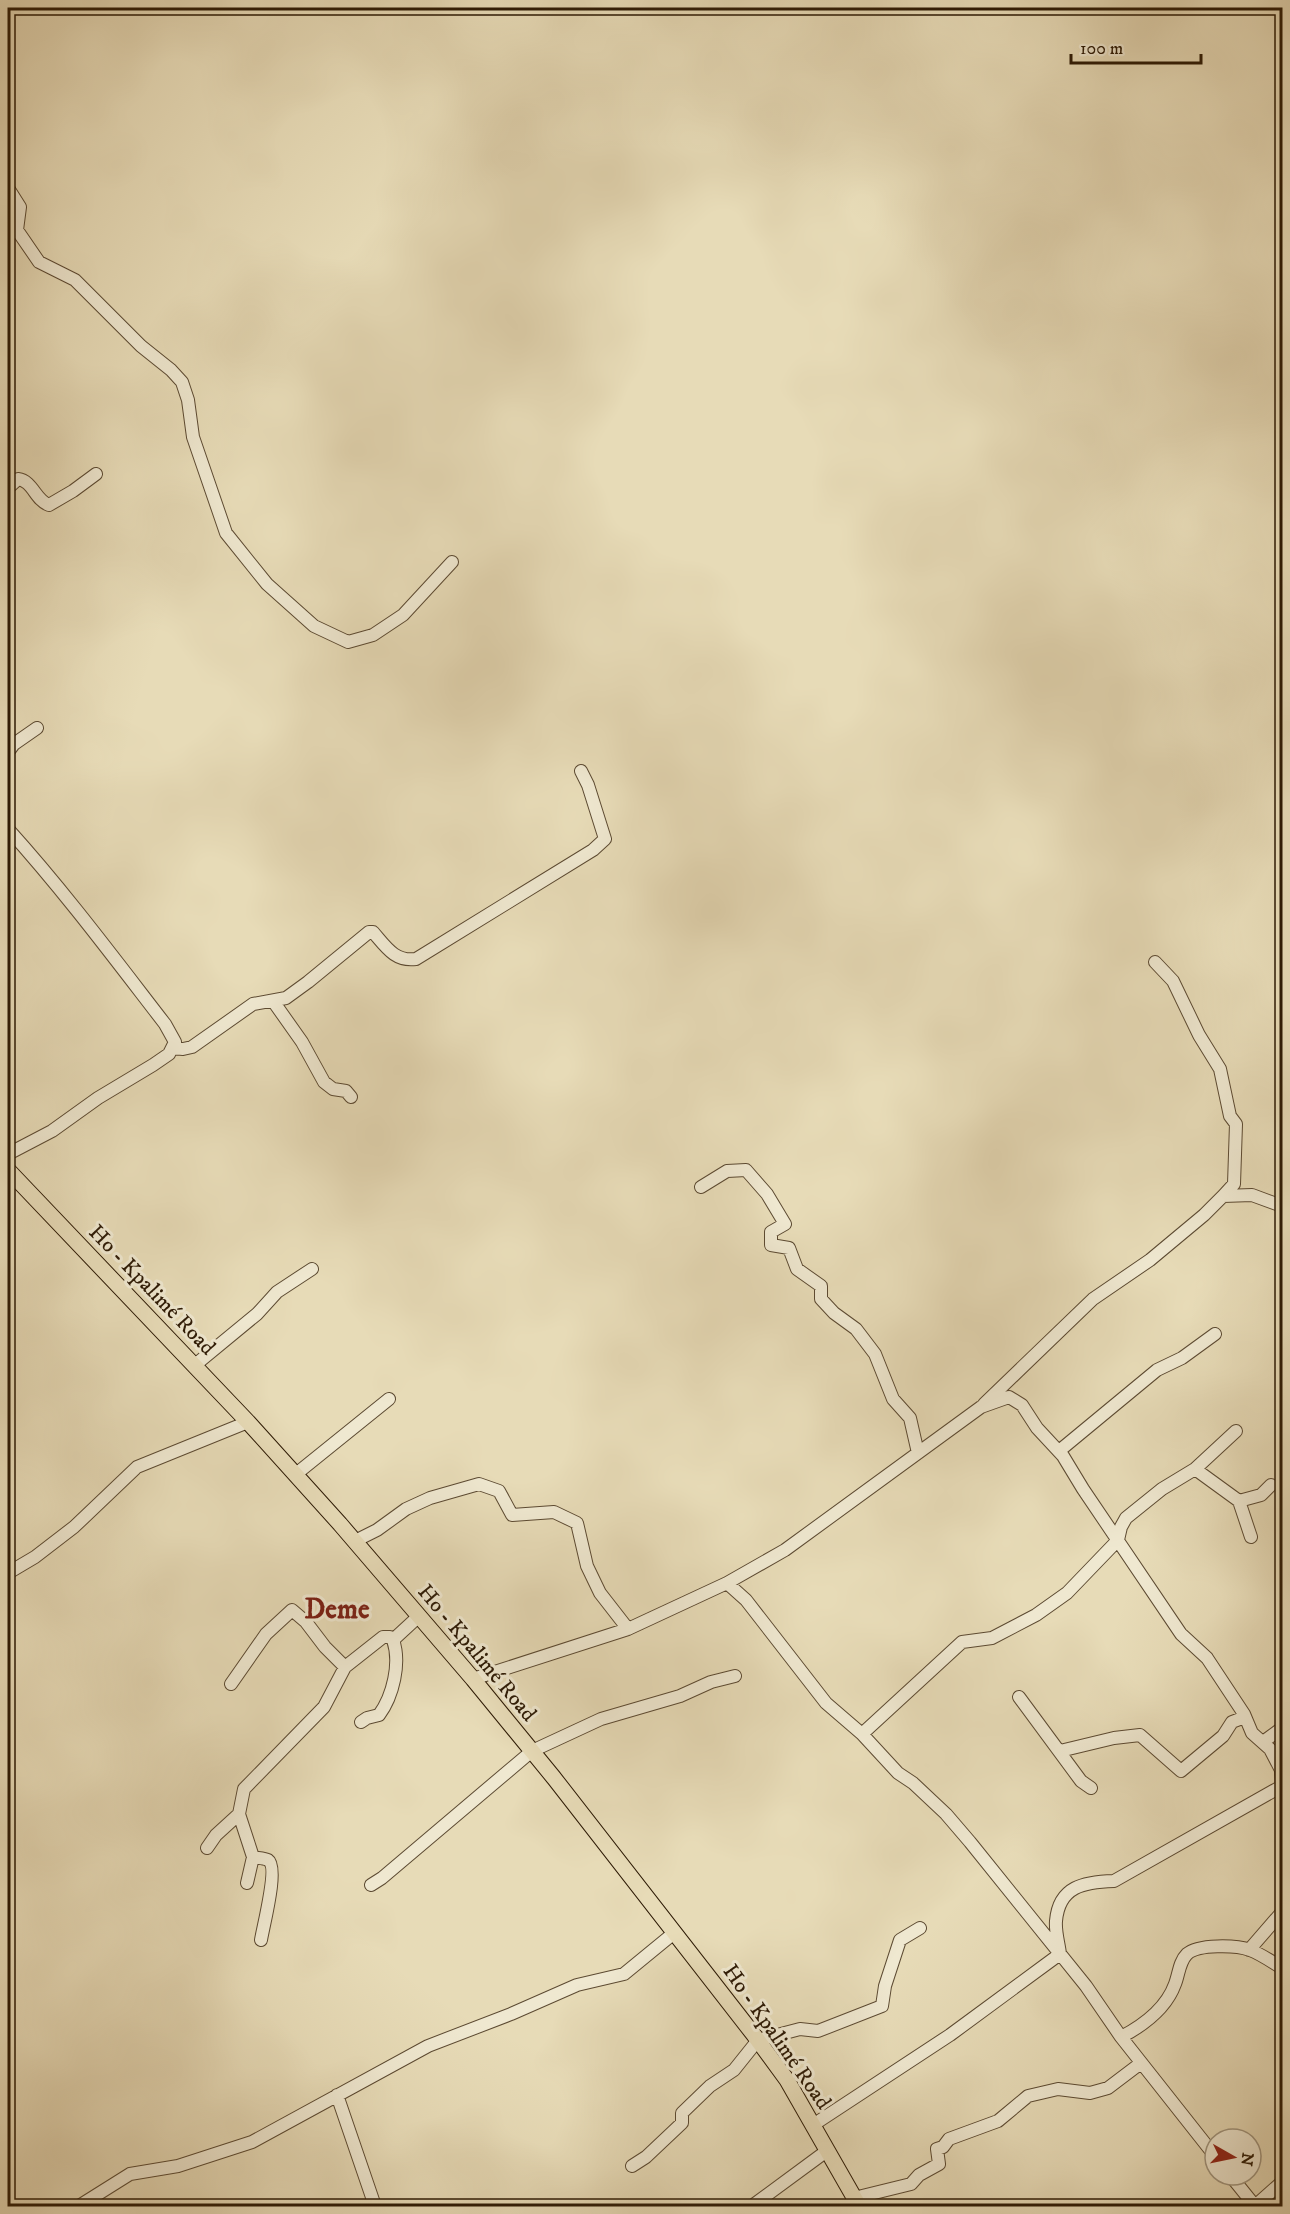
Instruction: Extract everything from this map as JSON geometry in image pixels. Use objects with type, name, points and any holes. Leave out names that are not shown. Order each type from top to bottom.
[{"type":"main road","name":"Ho - Kpalimé Road","points":[[8,1170],[296,1474],[473,1679],[758,2040],[787,2080],[857,2202]]},
{"type":"street","points":[[8,188],[20,207],[17,230],[39,262],[75,280],[141,346],[182,382],[188,400],[193,437],[226,533],[267,584],[314,626],[348,642],[373,635],[403,615],[452,562]]},
{"type":"street","points":[[8,216],[20,207]]},
{"type":"street","points":[[8,488],[18,479],[27,482],[44,503],[49,505],[96,474]]},
{"type":"street","points":[[8,752],[14,744],[37,728]]},
{"type":"street","points":[[173,1048],[192,1047],[254,1004],[282,1000],[300,989],[370,932],[400,959],[416,960],[593,850],[605,839],[588,785],[581,771]]},
{"type":"street","points":[[8,829],[60,888],[165,1024],[175,1042],[169,1054],[153,1065],[98,1098],[52,1131],[8,1154]]},
{"type":"street","points":[[473,1679],[628,1629],[727,1583],[785,1550],[981,1407],[1093,1299],[1150,1260],[1223,1196],[1234,1184],[1236,1124],[1230,1116],[1220,1069],[1199,1035],[1173,981],[1155,962]]},
{"type":"street","points":[[273,1001],[296,1032],[324,1082],[333,1089],[346,1091],[351,1097]]},
{"type":"street","points":[[701,1187],[726,1171],[746,1170],[767,1194],[785,1224],[771,1232],[771,1245],[789,1248],[797,1269],[821,1286],[821,1299],[834,1313],[856,1329],[875,1354],[893,1399],[910,1418],[918,1453]]},
{"type":"street","points":[[1223,1196],[1252,1195],[1282,1206]]},
{"type":"street","points":[[195,1365],[257,1314],[277,1292],[312,1269]]},
{"type":"street","points":[[1059,1451],[1157,1370],[1182,1358],[1215,1334]]},
{"type":"street","points":[[981,1407],[1009,1397],[1022,1405],[1037,1428],[1059,1451],[1181,1634],[1207,1658],[1245,1717],[1252,1732],[1270,1749],[1281,1770],[1282,1786],[1114,1881],[1076,1886],[1063,1897],[1056,1921],[1060,1954]]},
{"type":"street","points":[[296,1474],[389,1399]]},
{"type":"street","points":[[8,1573],[35,1557],[74,1527],[137,1467],[248,1422]]},
{"type":"street","points":[[862,1734],[962,1642],[992,1638],[1036,1615],[1067,1593],[1118,1540],[1126,1518],[1162,1489],[1195,1469],[1236,1431]]},
{"type":"street","points":[[1195,1469],[1239,1501],[1251,1537]]},
{"type":"street","points":[[355,1541],[377,1530],[406,1509],[479,1484],[499,1491],[512,1515],[554,1512],[577,1523],[587,1566],[600,1593],[628,1629]]},
{"type":"street","points":[[1239,1501],[1261,1495],[1271,1485]]},
{"type":"street","points":[[727,1583],[746,1600],[826,1703],[862,1734],[898,1773],[913,1783],[946,1814],[1086,1986],[1121,2037],[1203,2141]]},
{"type":"street","points":[[231,1684],[266,1634],[292,1610],[306,1622],[325,1647],[345,1667]]},
{"type":"street","points":[[393,1640],[419,1616]]},
{"type":"street","points":[[247,1883],[254,1857],[239,1814],[244,1789],[324,1707],[345,1667],[383,1637],[390,1637],[397,1651],[389,1696],[379,1715],[361,1722]]},
{"type":"street","points":[[371,1885],[532,1751],[601,1719],[680,1696],[711,1682],[735,1676]]},
{"type":"street","points":[[1019,1697],[1081,1781],[1091,1788]]},
{"type":"street","points":[[1060,1751],[1114,1738],[1140,1735],[1180,1771],[1223,1736],[1232,1722],[1245,1717]]},
{"type":"street","points":[[1263,1742],[1282,1728]]},
{"type":"street","points":[[207,1848],[216,1835],[239,1814]]},
{"type":"street","points":[[254,1857],[268,1860],[272,1865],[272,1881],[261,1940]]},
{"type":"street","points":[[1249,1950],[1282,1912]]},
{"type":"street","points":[[632,2166],[646,2157],[682,2123],[682,2113],[710,2086],[734,2070],[758,2040],[800,2029],[818,2031],[882,2006],[885,1986],[900,1940],[920,1928]]},
{"type":"street","points":[[79,2206],[130,2174],[178,2166],[252,2142],[428,2046],[511,2014],[577,1985],[624,1974],[674,1933]]},
{"type":"street","points":[[1121,2037],[1152,2017],[1168,1998],[1176,1984],[1181,1963],[1188,1953],[1201,1948],[1221,1946],[1249,1950],[1282,1968]]},
{"type":"street","points":[[813,2125],[950,2035],[1060,1954]]},
{"type":"street","points":[[857,2202],[911,2184],[919,2175],[939,2163],[937,2149],[943,2147],[950,2139],[998,2121],[1028,2097],[1058,2089],[1090,2093],[1108,2088],[1141,2063]]},
{"type":"street","points":[[337,2095],[375,2206]]},
{"type":"street","points":[[752,2206],[828,2150]]},
{"type":"street","points":[[1240,2187],[1255,2206],[1282,2182]]},
{"type":"district","name":"Deme","points":[[337,1608]]}]
